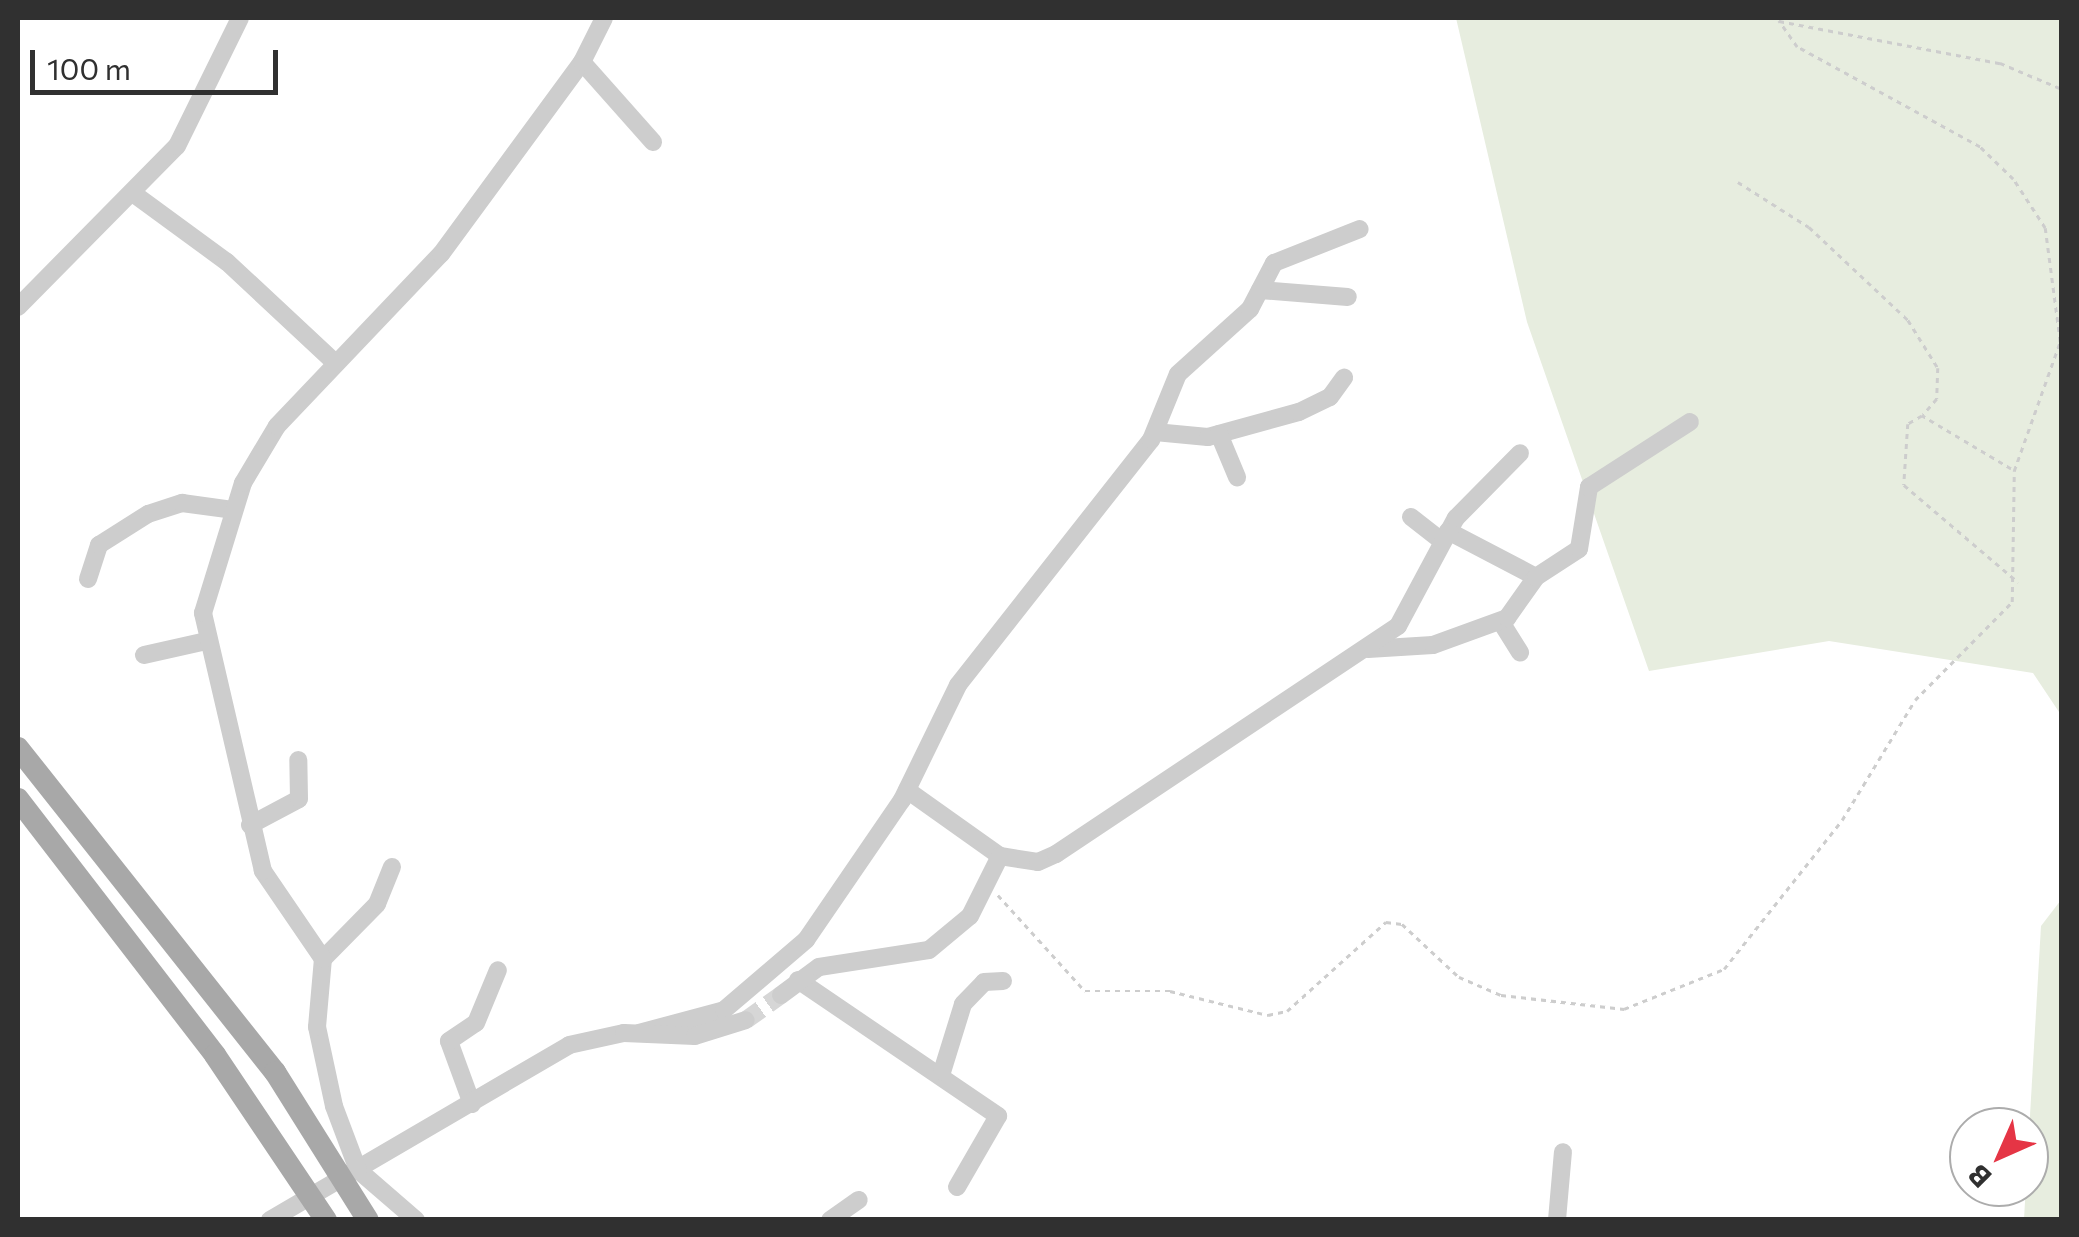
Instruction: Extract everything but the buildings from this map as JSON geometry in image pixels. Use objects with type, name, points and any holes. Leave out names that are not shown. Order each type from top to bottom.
[{"type":"main road","points":[[18,748],[275,1072],[350,1175],[368,1220]]},
{"type":"main road","points":[[18,799],[326,1220]]},
{"type":"street","points":[[18,307],[134,194],[191,126],[240,18]]},
{"type":"street","points":[[416,1220],[350,1175],[320,1060],[323,959],[263,871],[206,641],[208,582],[233,510],[277,426],[333,361],[440,254],[582,62],[604,18]]},
{"type":"street","points":[[582,62],[653,142]]},
{"type":"street","points":[[134,194],[227,262],[333,361]]},
{"type":"street","points":[[270,1220],[569,1045],[640,1033],[724,1010],[781,968],[907,790],[958,685],[1155,432],[1178,374],[1239,322],[1282,258],[1360,229]]},
{"type":"street","points":[[1260,290],[1348,297]]},
{"type":"street","points":[[1155,432],[1219,434],[1318,405],[1344,378]]},
{"type":"street","points":[[1367,649],[1433,645],[1501,622],[1536,577],[1579,548],[1590,488],[1690,422]]},
{"type":"street","points":[[1219,434],[1237,477]]},
{"type":"street","points":[[907,790],[1000,856],[1038,862],[1056,854],[1367,649],[1411,608],[1445,536],[1520,453]]},
{"type":"street","points":[[88,579],[99,545],[148,514],[182,504],[233,510]]},
{"type":"street","points":[[1411,517],[1536,577]]},
{"type":"street","points":[[1501,622],[1520,652]]},
{"type":"street","points":[[144,655],[206,641]]},
{"type":"street","points":[[250,825],[299,799],[298,760]]},
{"type":"street","points":[[781,995],[819,967],[930,950],[990,888],[1000,856]]},
{"type":"street","points":[[323,959],[377,904],[392,867]]},
{"type":"street","points":[[472,1104],[449,1041],[480,1016],[498,970]]},
{"type":"street","points":[[798,980],[942,1072],[998,1116],[957,1186]]},
{"type":"street","points":[[942,1072],[963,1004],[984,982],[1003,981]]},
{"type":"street","points":[[640,1033],[695,1036],[746,1020]]},
{"type":"street","points":[[1557,1220],[1563,1152]]},
{"type":"street","points":[[830,1220],[859,1200]]},
{"type":"path","points":[[990,888],[1085,991],[1112,997],[1170,991],[1268,1015],[1287,1011],[1386,922],[1402,924],[1459,978],[1501,994],[1624,1008],[1656,1003],[1724,969],[1756,934],[1915,700],[2012,602],[2019,583],[2014,471],[2060,342],[2045,228],[1980,148],[1797,47],[1779,21],[2000,63],[2062,89]]},
{"type":"path","points":[[1738,182],[1859,269],[1930,347],[1936,400],[1901,447],[1904,486],[2019,583]]},
{"type":"path","points":[[1922,416],[2014,471]]},
{"type":"shaded area","points":[[1456,18],[2061,18],[2061,715],[2033,673],[1829,641],[1649,671],[1527,322]]},
{"type":"shaded area","points":[[2061,900],[2061,1219],[2024,1219],[2025,1207],[2049,1207],[2049,1107],[2030,1107],[2041,926]]},
{"type":"tunnel","points":[[746,1020],[781,995]]}]
